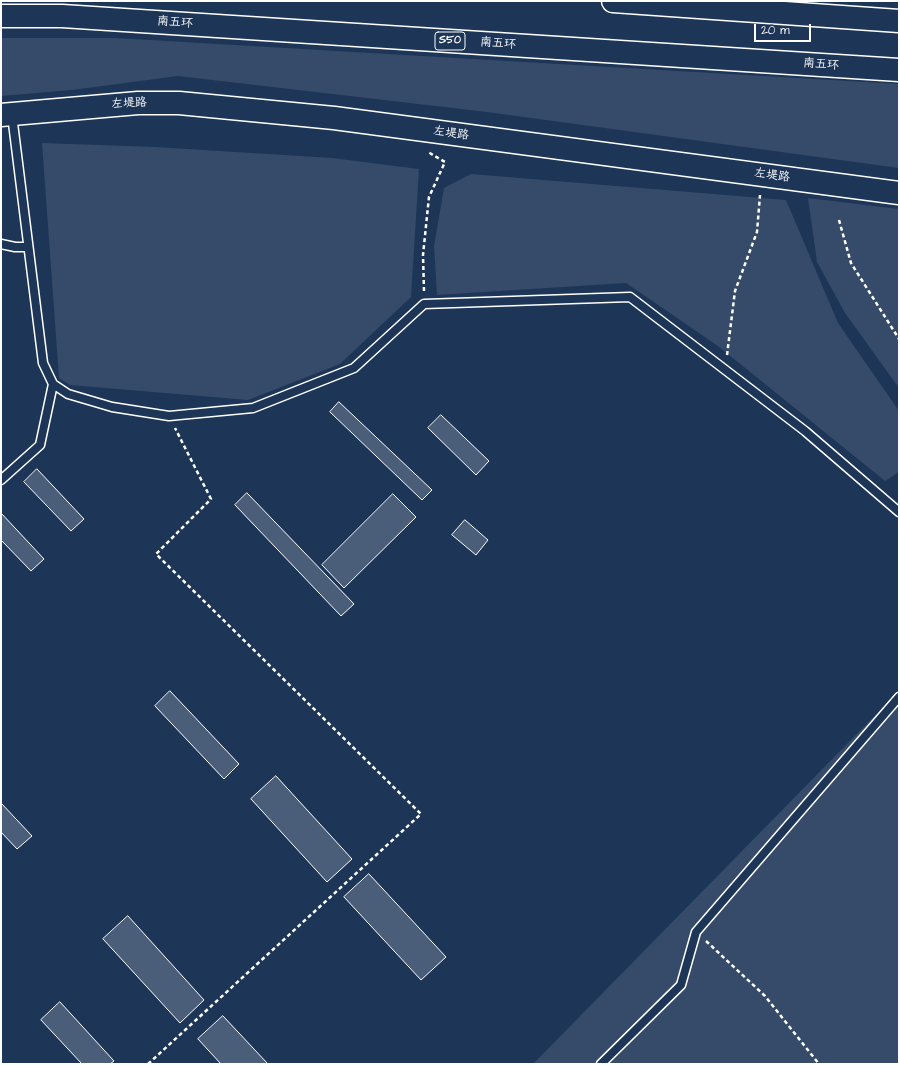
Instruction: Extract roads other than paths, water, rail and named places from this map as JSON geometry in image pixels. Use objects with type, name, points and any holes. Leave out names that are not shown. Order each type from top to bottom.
[{"type":"main road","points":[[613,1],[899,21]]},
{"type":"main road","name":"南五环","points":[[1,16],[62,16],[899,70]]},
{"type":"main road","name":"左堤路","points":[[6,114],[138,103],[179,103],[334,118],[899,194]]},
{"type":"lane","points":[[6,114],[28,247],[42,363],[53,384],[68,394],[112,407],[170,416],[253,408],[354,368],[424,304],[630,297],[805,431],[899,512]]},
{"type":"lane","points":[[1,244],[15,247],[28,247]]},
{"type":"lane","points":[[1,480],[40,445],[53,384]]},
{"type":"lane","points":[[601,1064],[680,985],[696,932],[899,696]]}]
